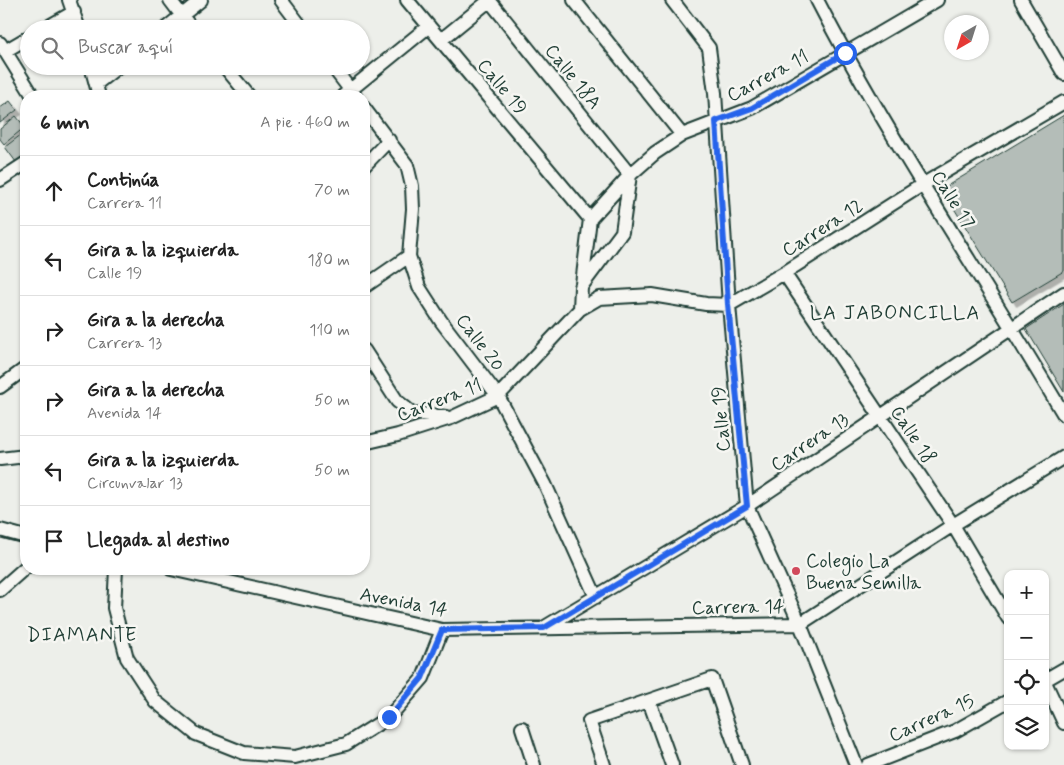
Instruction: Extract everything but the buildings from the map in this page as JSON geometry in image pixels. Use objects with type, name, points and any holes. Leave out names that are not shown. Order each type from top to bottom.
[{"type":"street","points":[[68,0],[76,20]]},
{"type":"street","points":[[170,0],[184,20]]},
{"type":"street","points":[[176,20],[201,0]]},
{"type":"street","points":[[281,0],[296,20]]},
{"type":"street","name":"Calle 19","points":[[407,0],[590,220]]},
{"type":"street","points":[[441,40],[490,0]]},
{"type":"street","name":"Calle 18A","points":[[490,0],[630,176]]},
{"type":"street","points":[[574,0],[682,135]]},
{"type":"street","name":"Calle 19","points":[[672,0],[709,48],[716,121],[728,304],[747,506],[800,624],[856,765]]},
{"type":"street","name":"Calle 17","points":[[817,0],[845,53],[922,185],[1012,327],[1064,415]]},
{"type":"street","name":"Carrera 11","points":[[630,176],[654,153],[682,135],[752,108],[938,0]]},
{"type":"street","points":[[1021,0],[1064,74]]},
{"type":"street","points":[[60,20],[74,12]]},
{"type":"street","points":[[354,90],[429,26]]},
{"type":"street","points":[[20,40],[2,47],[29,90]]},
{"type":"street","points":[[94,75],[98,90]]},
{"type":"street","points":[[98,90],[111,75]]},
{"type":"street","points":[[232,75],[244,90]]},
{"type":"street","points":[[337,75],[347,90]]},
{"type":"street","name":"Carrera 12","points":[[728,304],[784,273],[922,185],[1064,102]]},
{"type":"street","name":"Calle 20","points":[[370,116],[407,165],[412,186],[412,234],[409,256],[419,287],[441,321],[498,396],[545,484],[596,596]]},
{"type":"street","points":[[370,160],[389,140]]},
{"type":"street","points":[[0,180],[20,167]]},
{"type":"street","points":[[580,309],[590,220],[630,176]]},
{"type":"street","points":[[582,286],[622,232],[630,176]]},
{"type":"street","points":[[370,283],[409,256]]},
{"type":"street","name":"Calle 18","points":[[784,273],[953,524],[1006,615]]},
{"type":"street","name":"Carrera 13","points":[[544,628],[747,506],[1064,293]]},
{"type":"street","points":[[580,309],[599,298],[652,295],[706,304],[728,304]]},
{"type":"street","name":"Carrera 11","points":[[370,442],[398,435],[451,418],[498,396],[580,309]]},
{"type":"street","points":[[370,359],[397,401],[412,413],[451,418]]},
{"type":"street","points":[[0,386],[20,372]]},
{"type":"street","points":[[0,459],[20,457]]},
{"type":"street","name":"Carrera 14","points":[[544,628],[800,624],[953,524],[1064,457]]},
{"type":"street","points":[[0,530],[20,535]]},
{"type":"street","points":[[0,590],[20,572]]},
{"type":"street","points":[[116,575],[114,608],[127,658],[156,701],[196,734],[244,753],[295,757],[346,744],[389,717],[417,684],[422,678],[442,630]]},
{"type":"street","name":"Avenida 14","points":[[198,575],[442,630],[544,628]]},
{"type":"street","points":[[1049,679],[1064,670]]},
{"type":"street","points":[[604,765],[589,721],[712,679],[742,765]]},
{"type":"street","points":[[1049,690],[1064,724]]},
{"type":"street","points":[[649,701],[672,765]]},
{"type":"street","name":"Carrera 15","points":[[868,765],[955,731],[1004,703]]},
{"type":"street","points":[[522,728],[534,765]]},
{"type":"place","name":"Colegio La Buena Semilla","points":[[796,571]]},
{"type":"district","name":"LA JABONCILLA","points":[[895,312]]},
{"type":"district","name":"DIAMANTE","points":[[82,634]]},
{"type":"route","points":[[389,717],[422,678],[442,630],[544,628],[747,506],[728,304],[716,121],[752,108],[845,53]]}]
